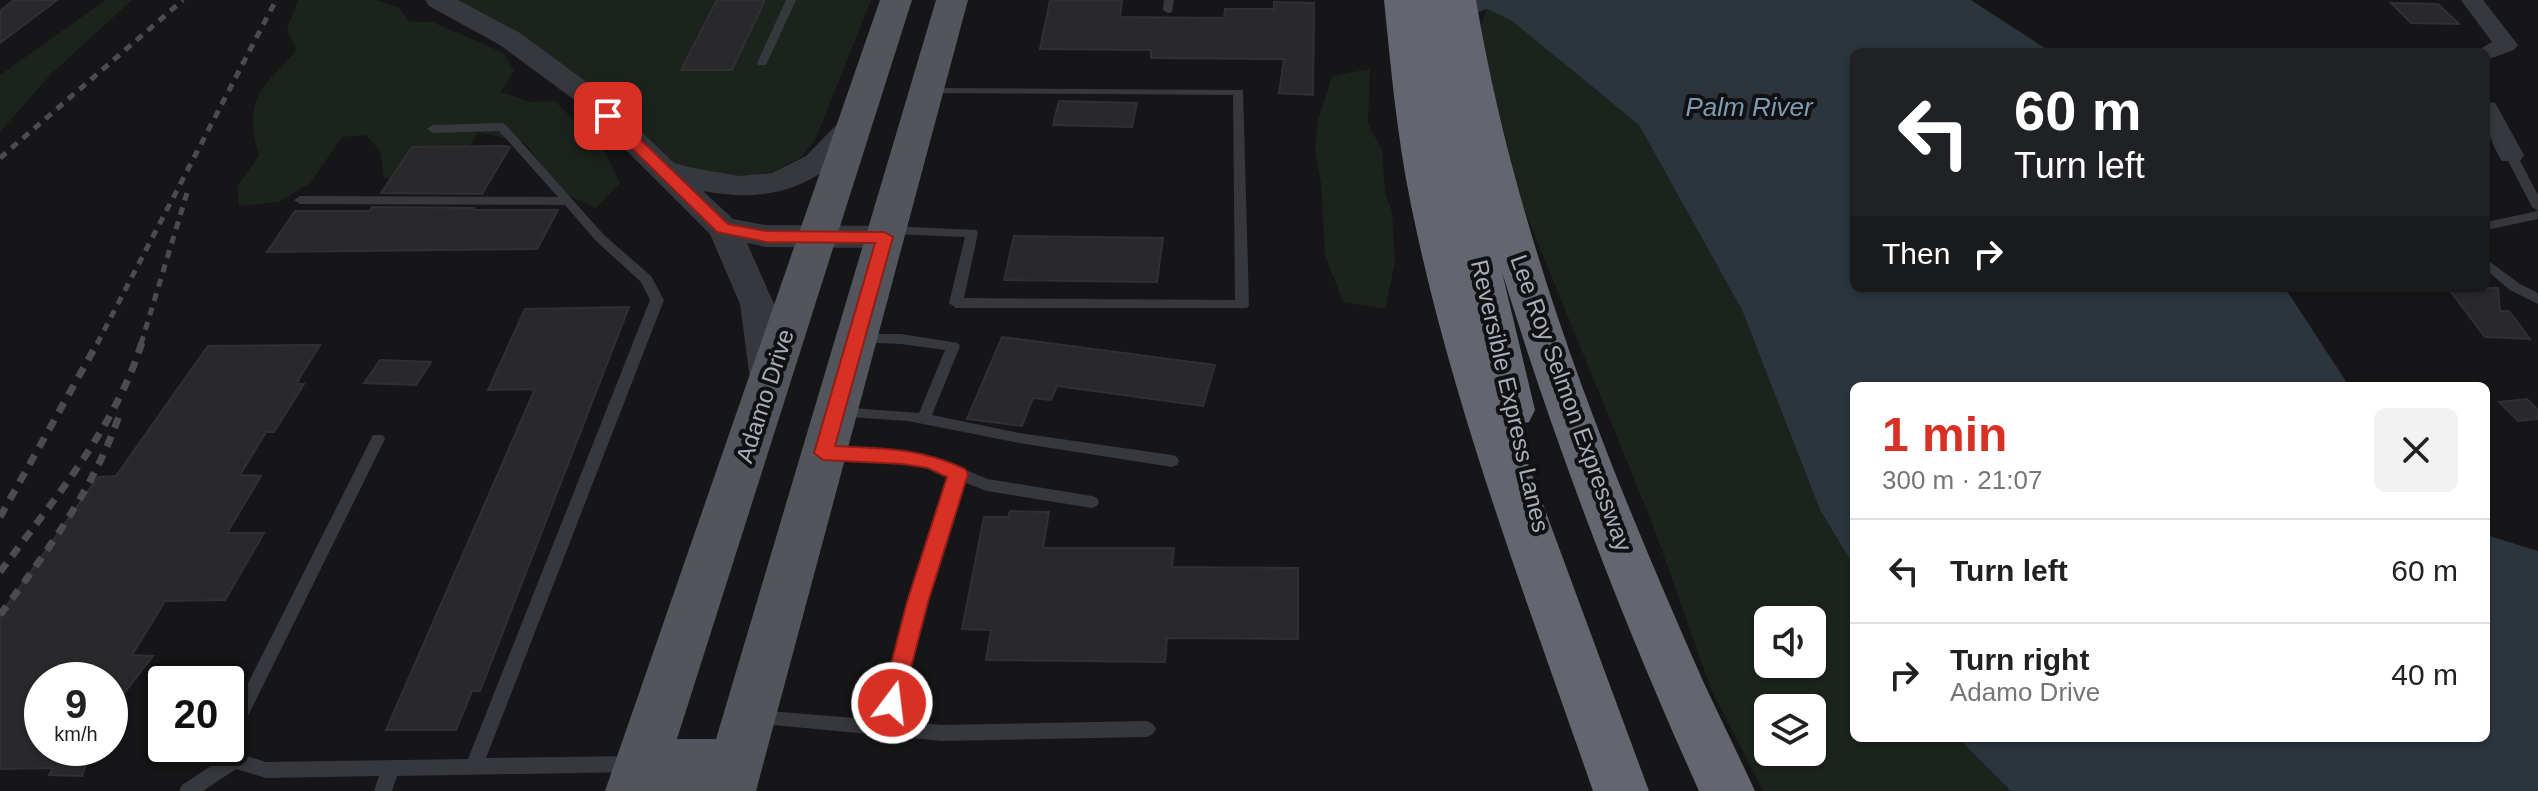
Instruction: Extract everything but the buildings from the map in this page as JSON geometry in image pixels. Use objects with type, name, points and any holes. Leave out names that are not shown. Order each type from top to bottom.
[{"type":"highway","points":[[1400,0],[1418,146],[1449,291],[1528,533],[1621,791]]},
{"type":"highway","name":"Reversible Express Lanes","points":[[1430,0],[1456,156],[1599,791]]},
{"type":"highway","name":"Lee Roy Selmon Expressway","points":[[1462,16],[1483,128],[1504,208],[1556,373],[1670,665],[1727,791]]},
{"type":"main road","name":"Adamo Drive","points":[[637,778],[896,0]]},
{"type":"main road","points":[[637,778],[738,758],[952,0]]},
{"type":"street","points":[[438,0],[510,39],[590,98],[723,228],[757,304],[769,386]]},
{"type":"street","points":[[2472,0],[2506,45],[2490,51]]},
{"type":"street","points":[[2490,116],[2511,155]]},
{"type":"street","points":[[660,168],[708,184],[766,184],[812,166],[855,122]]},
{"type":"street","points":[[723,228],[766,236],[817,238],[885,234]]},
{"type":"lane","points":[[762,63],[791,0]]},
{"type":"lane","points":[[885,234],[972,233],[956,303],[1242,305],[1239,92],[926,91]]},
{"type":"lane","points":[[433,129],[502,127],[600,238],[646,279],[657,300],[474,766]]},
{"type":"lane","points":[[2511,155],[2538,207]]},
{"type":"lane","points":[[300,200],[568,201]]},
{"type":"lane","points":[[2490,225],[2538,215]]},
{"type":"lane","points":[[2490,266],[2515,287],[2538,299]]},
{"type":"lane","points":[[856,339],[901,339],[953,346],[923,419]]},
{"type":"lane","points":[[829,432],[923,419],[1019,438],[1172,461]]},
{"type":"lane","points":[[829,432],[903,456],[931,461],[987,485],[1092,502]]},
{"type":"lane","points":[[248,700],[378,439]]},
{"type":"lane","points":[[886,728],[918,602],[958,474]]},
{"type":"lane","points":[[738,758],[886,728],[943,733],[1147,729]]},
{"type":"lane","points":[[248,764],[266,770],[474,766],[637,778]]},
{"type":"lane","points":[[188,791],[225,766]]},
{"type":"lane","points":[[383,791],[391,768]]},
{"type":"shaded area","points":[[106,0],[132,0],[50,75],[0,132],[0,75]]},
{"type":"shaded area","points":[[298,0],[374,0],[398,7],[410,22],[432,22],[504,53],[514,71],[501,92],[531,102],[555,101],[606,153],[620,183],[596,208],[562,193],[524,142],[478,132],[459,160],[440,173],[430,177],[384,178],[380,151],[366,135],[342,137],[310,183],[278,202],[239,206],[237,187],[259,156],[253,121],[258,97],[273,75],[297,50],[287,30]]},
{"type":"shaded area","points":[[450,0],[871,0],[815,140],[801,157],[772,172],[736,178],[683,174]]},
{"type":"shaded area","points":[[1487,9],[1512,21],[1639,125],[1742,310],[1820,510],[1850,559],[1850,742],[1962,742],[2011,791],[1763,791],[1711,689],[1653,525],[1522,204],[1479,33]]},
{"type":"shaded area","points":[[1370,69],[1368,124],[1382,150],[1385,192],[1392,212],[1395,262],[1385,309],[1343,302],[1325,255],[1321,182],[1315,153],[1318,120],[1332,76]]},
{"type":"water","name":"Palm River","points":[[1403,0],[1971,0],[2045,48],[1850,48],[1850,292],[2288,292],[2346,382],[1850,382],[1850,559],[1820,510],[1742,310],[1639,125],[1512,21],[1487,9],[1450,22]]},
{"type":"water","points":[[2490,536],[2538,551],[2538,791],[2011,791],[1962,742],[2490,742]]},
{"type":"railway","points":[[0,158],[183,0]]},
{"type":"railway","points":[[97,344],[276,0]]},
{"type":"railway","points":[[141,344],[187,193]]},
{"type":"railway","points":[[0,517],[98,342]]},
{"type":"railway","points":[[0,572],[99,434],[116,405],[142,342]]},
{"type":"railway","points":[[0,615],[52,543],[83,493],[120,413]]},
{"type":"route","points":[[608,116],[723,228],[766,236],[884,237],[823,453],[903,456],[931,461],[958,474],[918,602],[892,703]]}]
